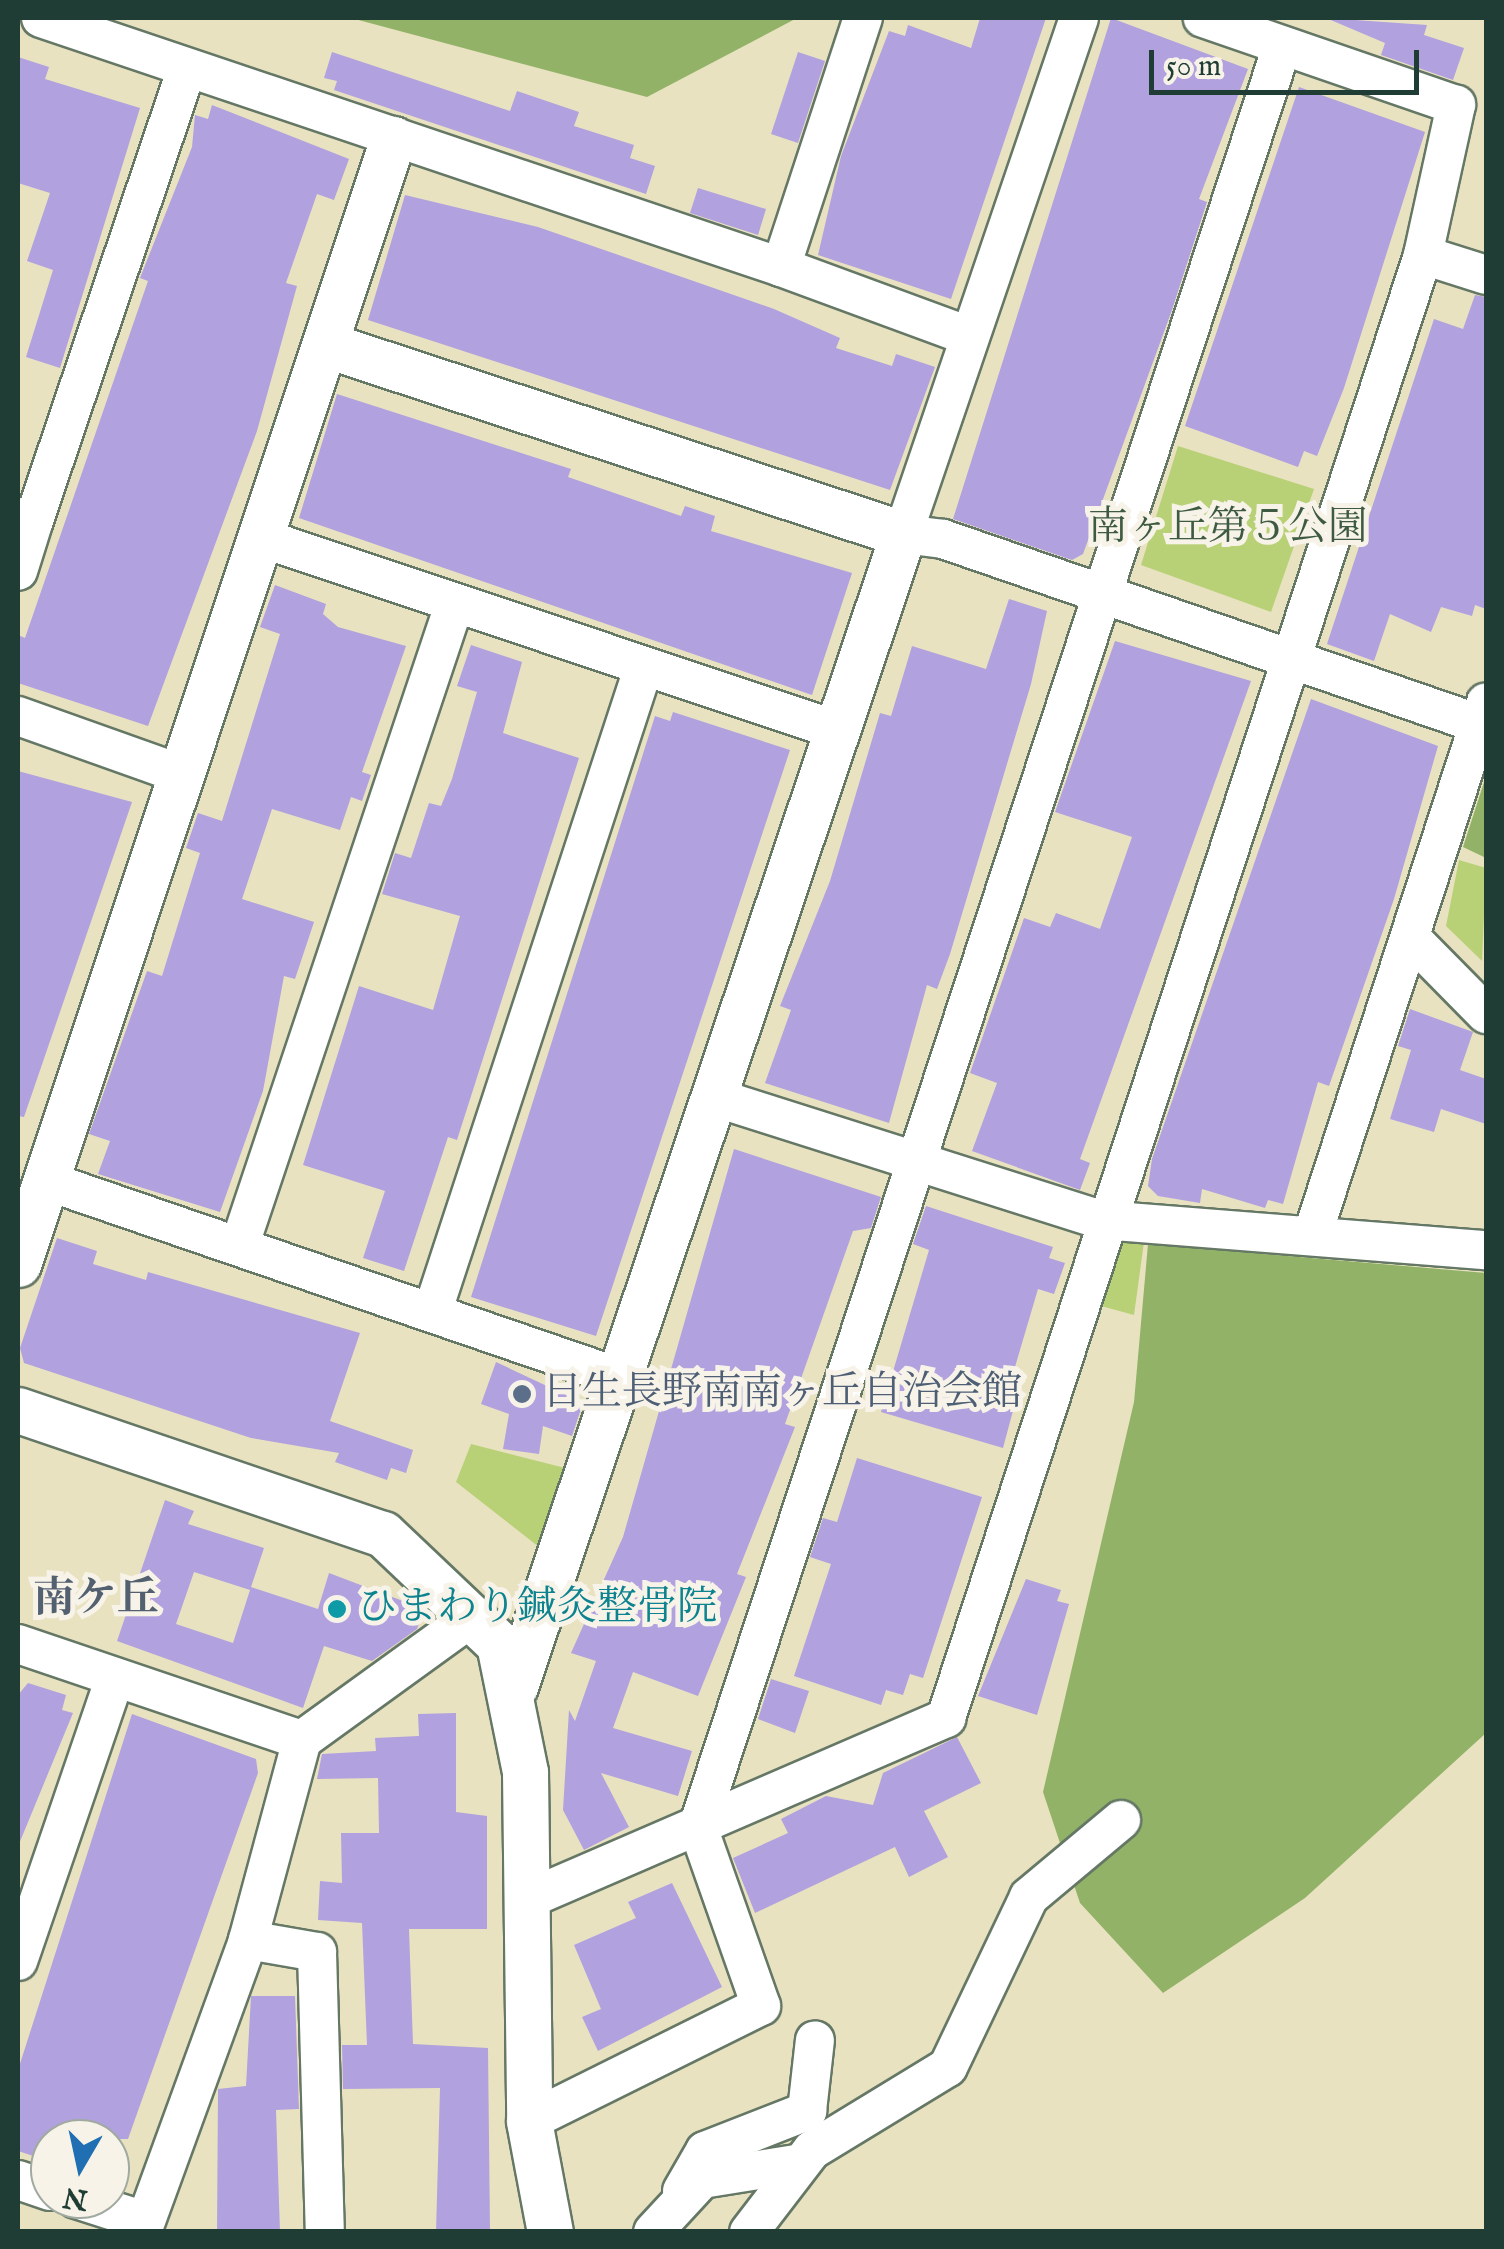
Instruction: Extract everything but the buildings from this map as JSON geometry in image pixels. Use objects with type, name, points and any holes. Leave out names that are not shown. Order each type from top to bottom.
[{"type":"street","points":[[42,18],[186,71],[781,267],[968,336]]},
{"type":"street","points":[[781,267],[863,18]]},
{"type":"street","points":[[514,1686],[720,1099],[968,336],[1079,18]]},
{"type":"street","points":[[528,1898],[946,1718],[1102,1220],[1423,255],[1456,105],[1203,18]]},
{"type":"street","points":[[529,2121],[761,2006],[698,1827],[913,1160],[1104,593],[1282,46]]},
{"type":"street","points":[[18,571],[25,520],[186,71]]},
{"type":"street","points":[[18,1264],[178,773],[262,538],[394,140]]},
{"type":"street","points":[[1423,255],[1486,274]]},
{"type":"street","points":[[327,345],[903,534],[1104,593],[1287,656],[1482,712],[1413,940],[1312,1234]]},
{"type":"street","points":[[262,538],[453,608],[839,732]]},
{"type":"street","points":[[240,1244],[453,608]]},
{"type":"street","points":[[433,1310],[643,669]]},
{"type":"street","points":[[18,716],[178,773]]},
{"type":"street","points":[[1413,940],[1486,1014]]},
{"type":"street","points":[[720,1099],[1102,1220],[1486,1250]]},
{"type":"street","points":[[44,1180],[433,1310],[622,1378]]},
{"type":"street","points":[[18,1410],[383,1534],[499,1644],[514,1686],[528,1898],[529,2121],[550,2232]]},
{"type":"street","points":[[144,2226],[248,1940],[302,1740],[473,1616]]},
{"type":"street","points":[[18,1644],[302,1740]]},
{"type":"street","points":[[18,1962],[115,1678]]},
{"type":"street","points":[[749,2232],[796,2164],[840,2128],[948,2067],[1029,1898],[1121,1820]]},
{"type":"street","points":[[248,1940],[318,1952],[325,2232]]},
{"type":"street","points":[[653,2232],[704,2151],[806,2112],[815,2040]]},
{"type":"street","points":[[682,2191],[796,2164]]},
{"type":"green space","points":[[351,18],[797,18],[647,97]]},
{"type":"green space","name":"南ヶ丘第５公園","points":[[1178,446],[1314,489],[1271,612],[1141,565]]},
{"type":"green space","points":[[1486,776],[1486,858],[1463,847]]},
{"type":"green space","points":[[1459,860],[1486,868],[1482,961],[1446,926]]},
{"type":"green space","points":[[1111,1237],[1144,1242],[1134,1315],[1090,1303]]},
{"type":"green space","points":[[1148,1244],[1486,1273],[1486,1733],[1305,1898],[1163,1993],[1080,1903],[1043,1792],[1134,1402]]},
{"type":"green space","points":[[471,1444],[569,1469],[539,1547],[456,1482]]},
{"type":"place","name":"日生長野南南ヶ丘自治会館","points":[[522,1394]]},
{"type":"place","name":"ひまわり鍼灸整骨院","points":[[337,1609]]},
{"type":"district","name":"南ケ丘","points":[[96,1600]]}]
